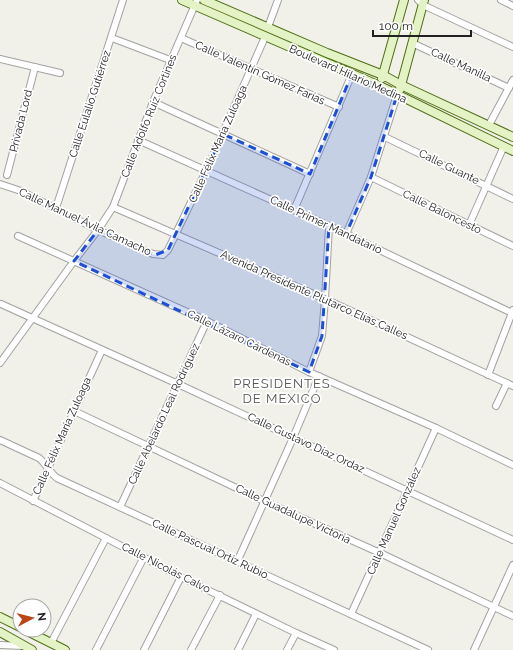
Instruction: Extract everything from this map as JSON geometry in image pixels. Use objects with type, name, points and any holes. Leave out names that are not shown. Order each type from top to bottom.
[{"type":"main road","name":"Boulevard Hilario Medina","points":[[182,0],[196,3],[265,37],[380,86],[513,151]]},
{"type":"main road","name":"Boulevard Hilario Medina","points":[[204,0],[327,53],[383,75],[401,85],[513,137]]},
{"type":"main road","points":[[380,86],[404,0]]},
{"type":"main road","points":[[398,95],[422,2]]},
{"type":"main road","points":[[0,617],[12,623]]},
{"type":"main road","points":[[0,632],[32,650]]},
{"type":"main road","points":[[41,638],[65,650]]},
{"type":"street","name":"Calle Eulalio Gutiérrez","points":[[56,208],[123,0]]},
{"type":"street","points":[[268,27],[278,0]]},
{"type":"street","points":[[501,0],[513,6]]},
{"type":"street","points":[[422,2],[513,47]]},
{"type":"street","name":"Calle Adolfo Ruíz Cortines","points":[[0,363],[98,230],[113,207],[170,60],[196,3]]},
{"type":"street","name":"Calle Félix María Zuloaga","points":[[168,250],[223,134],[265,37]]},
{"type":"street","points":[[112,38],[170,60]]},
{"type":"street","name":"Calle Valentín Gómez Farías","points":[[181,38],[251,70],[339,107]]},
{"type":"street","name":"Calle Manilla","points":[[412,43],[509,88]]},
{"type":"street","points":[[0,59],[60,73]]},
{"type":"street","name":"Privada Lord","points":[[7,175],[35,67]]},
{"type":"street","points":[[294,210],[352,74]]},
{"type":"street","points":[[490,125],[513,80]]},
{"type":"street","points":[[346,234],[371,178],[398,95]]},
{"type":"street","points":[[153,102],[310,174]]},
{"type":"street","name":"Calle Guante","points":[[385,137],[513,198]]},
{"type":"street","name":"Calle Primer Mandatario","points":[[138,140],[329,226],[513,312]]},
{"type":"street","points":[[469,225],[504,146]]},
{"type":"street","name":"Calle Baloncesto","points":[[371,178],[513,246]]},
{"type":"street","name":"Calle Manuel Ávila Camacho","points":[[0,184],[21,191],[98,230],[155,256],[163,255],[168,250]]},
{"type":"street","name":"Avenida Presidente Plutarco Elías Calles","points":[[113,207],[325,299],[510,385]]},
{"type":"street","points":[[309,372],[322,336],[329,226]]},
{"type":"street","name":"Calle Lázaro Cárdenas","points":[[18,236],[207,322],[309,372],[436,428],[513,465]]},
{"type":"street","name":"Calle Gustavo Díaz Ordaz","points":[[1,304],[408,490],[513,540]]},
{"type":"street","points":[[488,375],[513,312]]},
{"type":"street","name":"Calle Abelardo Leal Rodríguez","points":[[120,507],[207,322]]},
{"type":"street","name":"Calle Félix María Zuloaga","points":[[33,501],[102,350]]},
{"type":"street","points":[[236,562],[293,438],[319,376]]},
{"type":"street","points":[[496,406],[510,385]]},
{"type":"street","name":"Calle Guadalupe Victoria","points":[[74,411],[513,616]]},
{"type":"street","name":"Calle Manuel González","points":[[351,614],[436,428]]},
{"type":"street","name":"Calle Pascual Ortiz Rubio","points":[[0,440],[39,458],[57,478],[428,650]]},
{"type":"street","name":"Calle Nicolás Calvo","points":[[0,483],[182,577],[256,614],[334,650]]},
{"type":"street","points":[[51,643],[106,538]]},
{"type":"street","points":[[96,650],[144,557]]},
{"type":"street","points":[[474,650],[513,565]]},
{"type":"street","points":[[144,650],[182,577]]},
{"type":"street","points":[[191,650],[220,596]]},
{"type":"street","points":[[238,650],[256,614]]},
{"type":"street","points":[[287,650],[296,633]]},
{"type":"street","points":[[0,645],[24,646]]},
{"type":"highlighted area","points":[[352,74],[397,95],[371,177],[346,234],[329,226],[322,336],[309,372],[74,261],[98,230],[155,255],[168,250],[223,134],[310,174]]},
{"type":"district","name":"PRESIDENTES DE MEXICO","points":[[282,390]]}]
